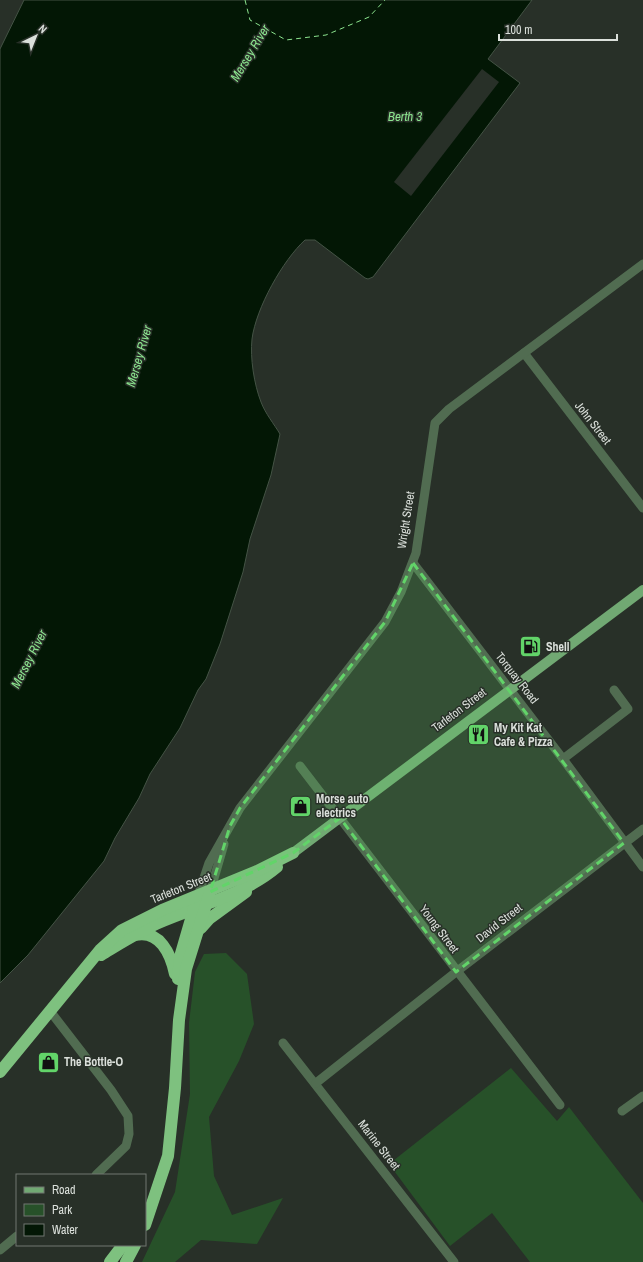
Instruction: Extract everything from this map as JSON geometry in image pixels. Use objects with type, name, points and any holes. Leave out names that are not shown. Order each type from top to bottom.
[{"type":"highway","name":"Tarleton Street","points":[[0,1072],[106,943],[122,930],[162,910],[264,877],[293,853]]},
{"type":"highway","name":"Tarleton Street","points":[[89,963],[130,937],[162,921],[194,908],[205,897],[293,853]]},
{"type":"highway","points":[[199,932],[209,920],[264,877]]},
{"type":"highway","points":[[146,1222],[168,1156],[175,1088],[179,1020],[186,969],[199,932],[205,897]]},
{"type":"highway","points":[[177,987],[180,957],[194,908]]},
{"type":"highway","points":[[130,937],[144,934],[155,938],[162,943],[168,951],[177,987],[179,1020]]},
{"type":"highway","points":[[146,1200],[152,1186],[175,1088]]},
{"type":"highway","points":[[110,1262],[122,1246]]},
{"type":"highway","points":[[126,1262],[134,1246]]},
{"type":"main road","name":"Tarleton Street","points":[[293,853],[643,590]]},
{"type":"street","name":"Wright Street","points":[[205,897],[230,826],[248,797],[385,622],[401,592],[412,563],[420,533],[435,423],[449,409],[643,264]]},
{"type":"street","name":"John Street","points":[[524,353],[643,508]]},
{"type":"street","name":"Torquay Road","points":[[412,563],[510,689],[643,867]]},
{"type":"street","points":[[563,759],[628,708],[614,690]]},
{"type":"street","name":"Young Street","points":[[300,766],[456,972],[560,1105]]},
{"type":"street","name":"David Street","points":[[316,1083],[456,972],[643,829]]},
{"type":"street","points":[[50,1011],[111,1090],[128,1116],[129,1134],[126,1146],[97,1174]]},
{"type":"street","name":"Marine Street","points":[[283,1043],[316,1083],[454,1262]]},
{"type":"street","points":[[622,1111],[643,1096]]},
{"type":"street","points":[[0,1250],[16,1237]]},
{"type":"highlighted area","points":[[413,563],[624,843],[456,972],[340,818],[293,853],[210,892],[230,826],[240,808],[385,622]]},
{"type":"green space","points":[[226,953],[247,974],[254,1024],[239,1061],[209,1117],[214,1176],[232,1215],[283,1198],[257,1244],[201,1240],[175,1262],[142,1262],[175,1192],[190,1094],[189,1023],[195,972],[204,954]]},
{"type":"green space","points":[[511,1068],[557,1121],[569,1107],[643,1203],[643,1262],[530,1262],[492,1213],[450,1246],[389,1164]]},
{"type":"water","points":[[24,0],[532,0],[488,59],[520,83],[373,277],[368,279],[365,278],[315,240],[305,240],[288,260],[272,285],[259,313],[255,327],[252,339],[252,363],[261,402],[280,434],[271,475],[250,539],[243,572],[220,644],[206,679],[198,690],[180,728],[150,774],[139,798],[115,838],[104,861],[28,955],[0,983],[0,49]]},
{"type":"pier","points":[[482,69],[499,82],[411,196],[394,182]]},
{"type":"ferry route","points":[[245,0],[250,20],[286,40],[326,35],[369,17],[385,0]]},
{"type":"place","name":"Shell","points":[[531,647]]},
{"type":"place","name":"My Kit Kat Cafe & Pizza","points":[[478,735]]},
{"type":"place","name":"Morse auto electrics","points":[[301,806]]},
{"type":"place","name":"The Bottle-O","points":[[48,1062]]},
{"type":"water label","name":"Mersey River","points":[[250,53]]},
{"type":"water label","name":"Berth 3","points":[[405,116]]},
{"type":"water label","name":"Mersey River","points":[[139,356]]},
{"type":"water label","name":"Mersey River","points":[[29,659]]}]
